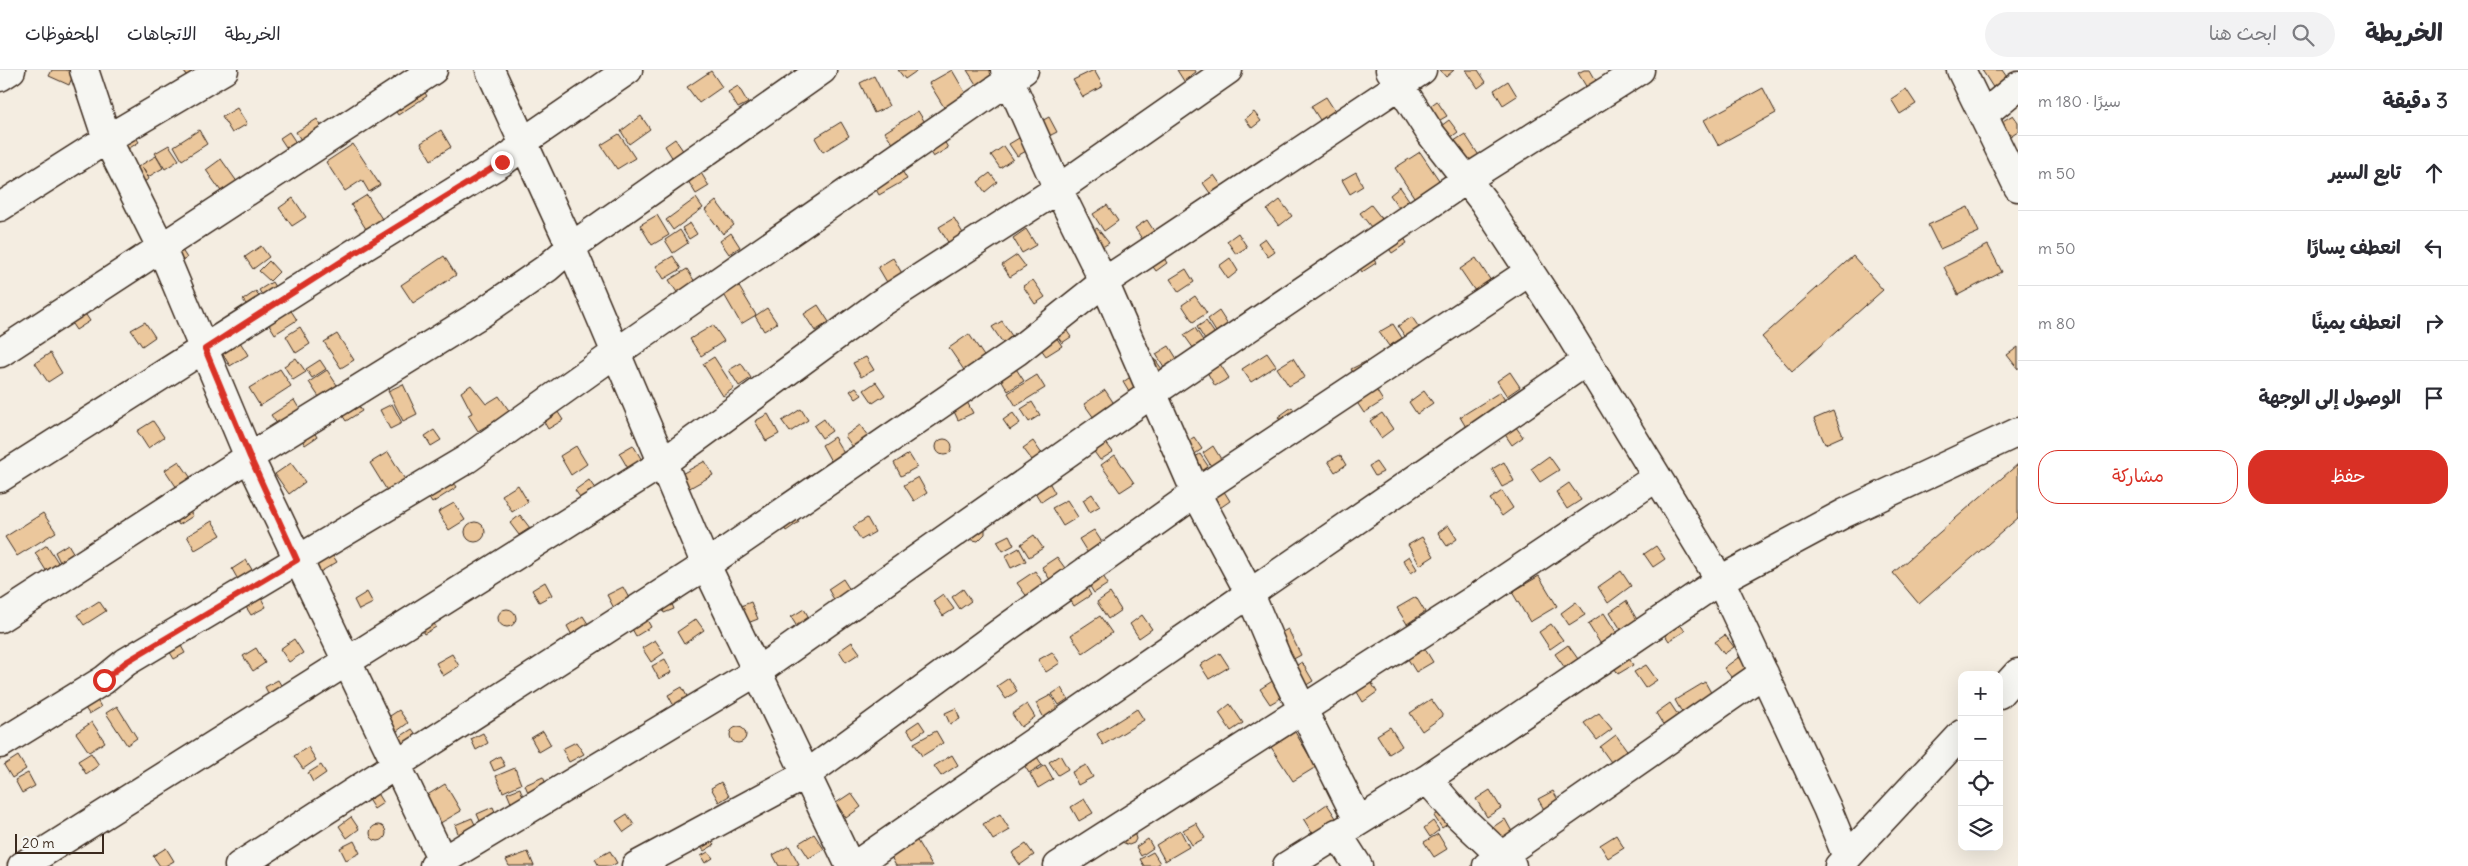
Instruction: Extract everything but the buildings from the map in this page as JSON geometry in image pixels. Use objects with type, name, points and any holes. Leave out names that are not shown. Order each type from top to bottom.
[{"type":"street","points":[[0,77],[11,70]]},
{"type":"street","points":[[84,70],[107,139],[161,247],[250,457],[441,864],[758,670],[1151,394],[1467,179],[1640,70]]},
{"type":"street","points":[[0,207],[107,139],[224,70]]},
{"type":"street","points":[[0,353],[433,70]]},
{"type":"street","points":[[490,70],[617,352],[706,565],[758,670],[850,866]]},
{"type":"street","points":[[0,478],[364,247],[502,162],[514,153],[523,142],[628,70]]},
{"type":"street","points":[[0,618],[250,457],[482,313],[547,268],[571,247],[822,70]]},
{"type":"street","points":[[22,866],[664,462],[878,305],[1058,189],[1228,70]]},
{"type":"street","points":[[239,866],[706,565],[1016,352],[1104,282],[1394,78],[1422,70]]},
{"type":"street","points":[[1961,70],[2018,187]]},
{"type":"street","points":[[0,744],[104,680],[126,662],[466,459],[1013,74],[1058,189],[1104,282],[1151,394],[1196,493],[1249,592],[1302,709],[1347,827],[1358,866]]},
{"type":"street","points":[[1394,78],[1431,134],[1467,179],[1587,361],[1720,580],[1827,808],[1843,862]]},
{"type":"street","points":[[1983,115],[2018,86]]},
{"type":"street","points":[[636,866],[807,774],[1009,626],[1196,493],[1529,272]]},
{"type":"street","points":[[854,866],[1249,592],[1318,548],[1587,361]]},
{"type":"street","points":[[1287,866],[1427,779],[1720,580],[1845,513],[2018,432]]},
{"type":"street","points":[[1058,866],[1475,599],[1657,477]]},
{"type":"street","points":[[1427,779],[1500,863],[1764,673]]},
{"type":"street","points":[[2003,690],[2018,673]]},
{"type":"street","points":[[1843,862],[1958,738]]},
{"type":"route","points":[[104,680],[126,662],[297,560],[250,457],[205,349],[364,247],[502,162]]}]
